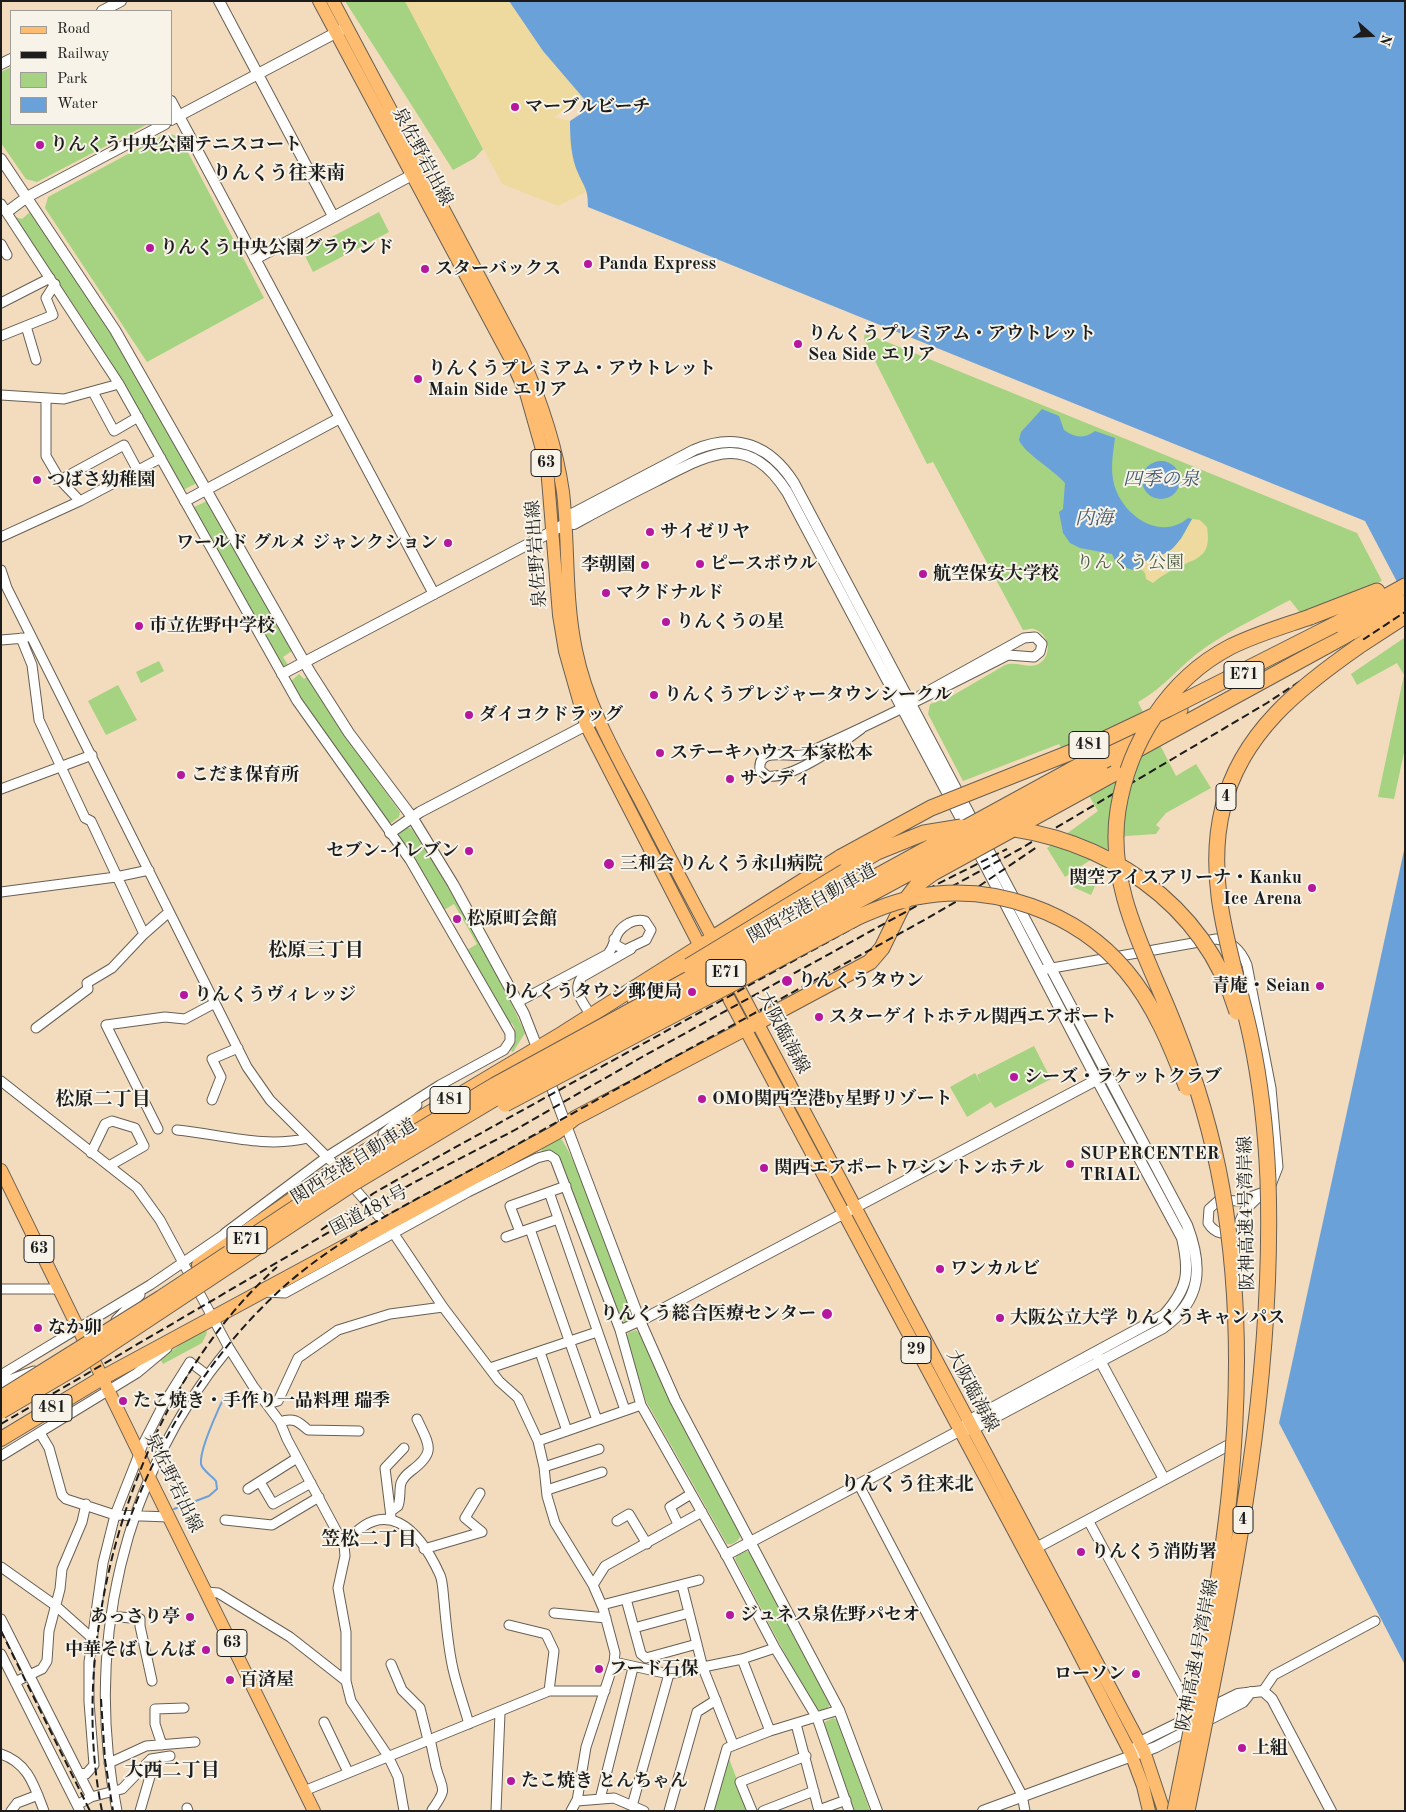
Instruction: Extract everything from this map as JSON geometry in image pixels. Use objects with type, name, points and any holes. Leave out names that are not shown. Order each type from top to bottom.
[{"type":"highway","points":[[1232,1269],[1222,1188],[1202,1102],[1173,1022],[1137,936],[1124,896],[1116,845],[1118,812],[1122,789],[1133,754],[1153,718],[1176,688],[1201,666],[1247,639],[1343,605],[1405,578]]},
{"type":"highway","name":"E71","points":[[1157,731],[1334,625],[1405,586]]},
{"type":"highway","name":"E71","points":[[1157,731],[1286,669],[1405,603]]},
{"type":"highway","name":"阪神高速4号湾岸線","points":[[1187,1811],[1236,1559],[1255,1442],[1266,1330],[1269,1225],[1268,1177],[1260,1085],[1243,1000],[1222,920],[1217,878],[1217,838],[1229,788],[1254,739],[1284,704],[1319,674],[1405,616]]},
{"type":"highway","name":"481","points":[[1,1394],[111,1326],[185,1268],[337,1168],[591,1016],[841,857],[931,808],[1107,738],[1334,625]]},
{"type":"highway","name":"481","points":[[752,1025],[870,962],[882,948],[902,907],[918,884],[933,873],[1180,736],[1286,669]]},
{"type":"highway","name":"関西空港自動車道","points":[[1,1398],[161,1298],[348,1174],[495,1085],[1157,731]]},
{"type":"highway","name":"関西空港自動車道","points":[[1,1411],[84,1362],[355,1182],[519,1084],[623,1030],[1157,731]]},
{"type":"highway","points":[[495,1085],[534,1058],[635,1000],[877,852],[908,838],[949,828],[988,826],[1023,830],[1073,845],[1140,878],[1172,903],[1185,916],[1209,951],[1236,1007],[1250,1061],[1262,1132],[1269,1225]]},
{"type":"highway","points":[[449,1127],[512,1100],[830,931],[878,908],[898,901],[936,894],[957,893],[998,898],[1041,910],[1080,930],[1112,956],[1139,988],[1166,1038],[1193,1106],[1216,1185],[1232,1269]]},
{"type":"highway","name":"国道481号","points":[[1,1439],[102,1378],[257,1292],[390,1229],[518,1152],[557,1132],[566,1123],[752,1025]]},
{"type":"highway","name":"阪神高速4号湾岸線","points":[[1175,1811],[1216,1601],[1228,1519],[1237,1393],[1237,1352],[1232,1269]]},
{"type":"main road","name":"泉佐野岩出線","points":[[319,1],[341,30],[521,355],[538,393],[551,429],[559,464],[566,523],[571,615],[576,649],[592,722]]},
{"type":"main road","name":"泉佐野岩出線","points":[[333,1],[341,30],[412,175],[510,358],[526,393],[547,467],[565,651],[592,722],[706,943]]},
{"type":"main road","name":"大阪臨海線","points":[[706,943],[752,1025],[849,1211],[959,1431],[1053,1604],[1131,1754],[1143,1786],[1149,1811]]},
{"type":"main road","name":"泉佐野岩出線","points":[[1,1170],[149,1477],[314,1811]]},
{"type":"main road","name":"大阪臨海線","points":[[849,1211],[970,1425],[1142,1747],[1164,1811]]},
{"type":"street","points":[[219,1],[333,216]]},
{"type":"street","points":[[105,10],[120,4]]},
{"type":"street","points":[[341,30],[175,118],[255,259],[434,594]]},
{"type":"street","points":[[1,1375],[150,1285],[185,1268],[225,1233],[328,1156],[440,1085],[507,1048],[510,1041],[510,1033],[410,860],[297,701],[119,384],[3,210],[162,125]]},
{"type":"street","points":[[1,159],[115,330],[305,662],[349,733],[412,817],[453,884],[518,1002],[538,1048],[640,1321],[675,1400],[839,1710],[876,1811]]},
{"type":"street","points":[[255,259],[412,175]]},
{"type":"street","points":[[1,244],[7,255]]},
{"type":"street","points":[[1,303],[52,281]]},
{"type":"street","points":[[1,336],[54,315],[46,298],[52,281]]},
{"type":"street","points":[[26,326],[36,360]]},
{"type":"street","points":[[1,395],[64,399],[119,384]]},
{"type":"street","points":[[93,392],[114,431],[138,417]]},
{"type":"street","points":[[46,399],[46,456],[60,480],[80,501]]},
{"type":"street","points":[[185,501],[340,418]]},
{"type":"street","points":[[60,480],[124,445],[138,471]]},
{"type":"street","points":[[282,674],[566,523],[574,524],[706,456],[731,453],[755,459],[776,475],[787,492],[1051,966],[1187,1225],[1196,1253],[1197,1276],[1192,1296],[1172,1322],[1151,1335],[1099,1357],[726,1555]]},
{"type":"street","points":[[1,537],[80,501],[161,458]]},
{"type":"street","points":[[1,570],[7,588],[215,1003],[260,1086],[308,1138],[328,1156],[390,1229],[443,1307],[499,1380],[518,1398],[538,1441],[555,1523],[593,1585],[602,1605],[615,1653],[614,1662],[586,1747],[577,1800],[571,1811]]},
{"type":"street","points":[[1,640],[33,637]]},
{"type":"street","points":[[860,729],[828,751],[785,774],[768,776],[760,770],[759,765],[764,757],[770,754],[803,755],[860,729],[907,706],[1008,655],[1034,657],[1040,652],[1042,644],[1035,637],[1024,638],[921,695],[907,706]]},
{"type":"street","points":[[21,638],[32,664],[38,720],[62,766],[85,818],[91,821],[144,934]]},
{"type":"street","points":[[907,706],[1097,1080],[1182,1238],[1187,1258],[1187,1275],[1183,1290],[1164,1315],[1099,1357]]},
{"type":"street","points":[[390,833],[412,817],[592,722]]},
{"type":"street","points":[[1,789],[92,755]]},
{"type":"street","points":[[1,892],[116,877],[149,870]]},
{"type":"street","points":[[36,1028],[88,989],[87,983],[112,968],[144,934],[170,912]]},
{"type":"street","points":[[518,1002],[608,954],[619,929],[636,920],[645,921],[651,930],[650,936],[582,977],[578,982],[578,993],[591,1016]]},
{"type":"street","points":[[614,938],[620,949],[631,948]]},
{"type":"street","points":[[1041,970],[1051,966],[1216,939],[1224,940],[1239,950],[1247,965],[1270,1079],[1278,1155],[1276,1176],[1264,1192],[1245,1210],[1236,1229],[1225,1234],[1212,1228],[1207,1216],[1213,1203],[1226,1199],[1239,1201],[1264,1192]]},
{"type":"street","points":[[158,1129],[106,1025],[165,1017],[185,1019],[215,1003]]},
{"type":"street","points":[[212,1100],[221,1077],[212,1059],[238,1048]]},
{"type":"street","points":[[620,1330],[1108,1074]]},
{"type":"street","points":[[1,1081],[137,1188],[160,1220],[229,1348],[280,1422],[344,1546],[338,1588],[346,1632],[346,1681],[351,1701],[388,1756],[398,1777],[404,1811]]},
{"type":"street","points":[[363,1152],[440,1085]]},
{"type":"street","points":[[91,1152],[105,1124],[112,1121],[135,1128],[144,1146],[109,1166]]},
{"type":"street","points":[[177,1130],[205,1132],[228,1139],[292,1142],[308,1138]]},
{"type":"street","points":[[468,1192],[518,1152]]},
{"type":"street","points":[[390,1229],[544,1156],[555,1159],[620,1330],[641,1405],[726,1555],[775,1648],[817,1718],[849,1811]]},
{"type":"street","points":[[520,1232],[510,1206],[566,1186]]},
{"type":"street","points":[[549,1192],[625,1410]]},
{"type":"street","points":[[225,1233],[284,1204]]},
{"type":"street","points":[[506,1237],[558,1219]]},
{"type":"street","points":[[530,1228],[598,1420]]},
{"type":"street","points":[[111,1326],[150,1285]]},
{"type":"street","points":[[1,1289],[58,1289]]},
{"type":"street","points":[[267,1404],[278,1401],[298,1358],[338,1330],[390,1314],[443,1307]]},
{"type":"street","points":[[1,1456],[137,1374],[186,1332]]},
{"type":"street","points":[[490,1368],[597,1332]]},
{"type":"street","points":[[117,1811],[109,1763],[105,1686],[111,1616],[119,1565],[133,1516],[149,1477],[187,1405],[207,1375],[229,1348]]},
{"type":"street","points":[[540,1352],[567,1431]]},
{"type":"street","points":[[139,1437],[145,1434],[190,1356]]},
{"type":"street","points":[[1099,1357],[1164,1479]]},
{"type":"street","points":[[79,1773],[86,1774],[94,1765],[88,1702],[93,1639],[103,1563],[116,1515],[139,1453],[163,1405],[190,1362],[207,1375]]},
{"type":"street","points":[[1,1383],[42,1368]]},
{"type":"street","points":[[538,1441],[641,1405]]},
{"type":"street","points":[[42,1431],[56,1406]]},
{"type":"street","points":[[280,1422],[291,1419],[297,1420],[308,1430],[359,1431]]},
{"type":"street","points":[[344,1546],[355,1531],[391,1515],[398,1506],[401,1482],[407,1474],[427,1458],[429,1444],[417,1419]]},
{"type":"street","points":[[42,1431],[50,1448],[62,1495],[66,1499],[116,1515],[169,1517]]},
{"type":"street","points":[[1036,1548],[1227,1446]]},
{"type":"street","points":[[404,1448],[385,1468],[391,1515],[407,1527],[441,1576],[453,1669],[469,1724]]},
{"type":"street","points":[[544,1467],[599,1449]]},
{"type":"street","points":[[248,1489],[297,1458]]},
{"type":"street","points":[[547,1490],[602,1472]]},
{"type":"street","points":[[260,1482],[273,1504],[311,1483]]},
{"type":"street","points":[[858,1485],[1022,1795],[1025,1811]]},
{"type":"street","points":[[424,1549],[482,1532],[465,1518],[480,1493]]},
{"type":"street","points":[[678,1524],[670,1507],[691,1494]]},
{"type":"street","points":[[225,1520],[272,1525],[319,1497]]},
{"type":"street","points":[[16,1682],[42,1669],[47,1661],[49,1631],[56,1606],[62,1569],[82,1522],[86,1504]]},
{"type":"street","points":[[593,1585],[605,1566],[702,1512]]},
{"type":"street","points":[[617,1521],[629,1514],[647,1544]]},
{"type":"street","points":[[1088,1520],[1194,1716]]},
{"type":"street","points":[[1,1568],[56,1606],[93,1639]]},
{"type":"street","points":[[602,1605],[699,1580]]},
{"type":"street","points":[[682,1585],[703,1668],[733,1744]]},
{"type":"street","points":[[207,1592],[218,1593],[290,1637],[346,1681]]},
{"type":"street","points":[[626,1599],[641,1654],[646,1658],[697,1644]]},
{"type":"street","points":[[554,1613],[606,1618]]},
{"type":"street","points":[[634,1628],[689,1613]]},
{"type":"street","points":[[111,1616],[140,1619],[152,1681]]},
{"type":"street","points":[[1,1619],[92,1797]]},
{"type":"street","points":[[1263,1691],[1266,1683],[1274,1675],[1376,1621]]},
{"type":"street","points":[[508,1625],[546,1634],[554,1651],[549,1691]]},
{"type":"street","points":[[614,1662],[633,1668],[669,1674],[742,1659],[775,1648]]},
{"type":"street","points":[[1,1654],[79,1808],[92,1797],[122,1789],[151,1759],[170,1756]]},
{"type":"street","points":[[742,1659],[770,1731]]},
{"type":"street","points":[[391,1664],[402,1690],[420,1708],[436,1769],[444,1786],[441,1797],[432,1810]]},
{"type":"street","points":[[600,1799],[633,1668]]},
{"type":"street","points":[[632,1806],[669,1674]]},
{"type":"street","points":[[304,1791],[500,1713],[549,1691],[605,1691]]},
{"type":"street","points":[[983,1811],[1131,1754],[1194,1716],[1238,1694],[1263,1691],[1272,1700],[1331,1811]]},
{"type":"street","points":[[1142,1747],[1243,1702],[1251,1692]]},
{"type":"street","points":[[669,1811],[697,1712],[716,1700]]},
{"type":"street","points":[[162,1745],[155,1724],[155,1709],[184,1708]]},
{"type":"street","points":[[708,1811],[727,1748],[733,1744],[770,1731],[839,1710]]},
{"type":"street","points":[[496,1811],[500,1713]]},
{"type":"street","points":[[324,1722],[348,1772]]},
{"type":"street","points":[[796,1724],[819,1810],[846,1800]]},
{"type":"street","points":[[109,1763],[146,1746],[195,1742]]},
{"type":"street","points":[[1,1754],[15,1759],[23,1766],[44,1811]]},
{"type":"street","points":[[752,1811],[740,1782],[806,1756]]},
{"type":"street","points":[[140,1811],[153,1766]]},
{"type":"street","points":[[763,1811],[814,1791]]},
{"type":"street","points":[[11,1811],[17,1803],[38,1795]]},
{"type":"street","points":[[577,1800],[614,1798],[644,1811]]},
{"type":"green space","points":[[345,1],[405,1],[483,149],[475,158],[453,170]]},
{"type":"green space","points":[[10,68],[10,125],[146,125],[37,182],[26,179],[1,143],[1,72]]},
{"type":"green space","name":"りんくう中央公園グラウンド","points":[[167,133],[180,137],[264,298],[147,362],[45,208],[48,197]]},
{"type":"green space","points":[[30,212],[113,334],[197,483],[183,490],[104,351],[15,217],[22,219]]},
{"type":"green space","points":[[379,212],[389,232],[313,272],[303,252]]},
{"type":"green space","name":"りんくう公園","points":[[865,333],[1357,533],[1382,581],[1301,614],[1290,600],[1216,640],[1188,661],[1156,690],[1138,702],[1176,776],[1196,764],[1211,788],[1166,813],[1156,825],[1160,828],[1156,834],[1126,836],[1065,877],[1047,848],[1098,811],[1059,744],[963,781],[928,714],[930,704],[950,697],[1005,665],[1036,665],[1045,658],[1048,647],[1047,641],[1040,632],[1033,629],[1023,630],[933,462],[927,464],[864,339]]},
{"type":"green space","points":[[207,501],[292,651],[283,657],[288,665],[286,666],[282,666],[192,508]]},
{"type":"green space","points":[[1404,638],[1405,748],[1394,799],[1378,797],[1404,675],[1397,663],[1357,685],[1351,674]]},
{"type":"green space","points":[[159,661],[164,671],[141,683],[136,672]]},
{"type":"green space","points":[[299,674],[304,679],[307,677],[336,723],[400,812],[399,817],[391,823],[387,823],[301,700],[290,682]]},
{"type":"green space","points":[[118,685],[137,720],[106,735],[88,701]]},
{"type":"green space","points":[[407,827],[412,829],[458,904],[513,1006],[525,1033],[513,1052],[510,1050],[516,1040],[513,1031],[515,1029],[512,1023],[509,1024],[467,950],[477,944],[454,904],[444,910],[398,836],[399,832]]},
{"type":"green space","points":[[1104,866],[1091,895],[1073,887],[1081,870]]},
{"type":"green space","name":"シーズ・ラケットクラブ","points":[[1034,1046],[1051,1079],[995,1108],[991,1102],[967,1117],[950,1087],[975,1073],[981,1084],[977,1075]]},
{"type":"green space","points":[[559,1137],[565,1145],[598,1219],[633,1314],[631,1320],[624,1322],[620,1320],[559,1156],[550,1152],[541,1153],[543,1145]]},
{"type":"green space","points":[[205,1327],[207,1333],[202,1343],[163,1364],[160,1359]]},
{"type":"green space","points":[[636,1330],[694,1449],[742,1533],[734,1543],[727,1544],[646,1401],[626,1338],[628,1333]]},
{"type":"green space","points":[[746,1551],[751,1553],[830,1704],[828,1708],[820,1711],[814,1709],[735,1559],[737,1555]]},
{"type":"green space","points":[[833,1718],[838,1720],[870,1811],[853,1811],[823,1726],[825,1722]]},
{"type":"green space","points":[[728,1756],[749,1811],[711,1811]]},
{"type":"sand","name":"マーブルビーチ","points":[[405,1],[509,1],[543,51],[584,97],[554,117],[570,121],[574,157],[588,191],[558,206],[502,184]]},
{"type":"sand","points":[[1192,519],[1200,520],[1207,527],[1208,543],[1206,549],[1199,557],[1169,572],[1153,583],[1146,579],[1145,573],[1141,569],[1133,570],[1137,565],[1181,539]]},
{"type":"water","points":[[509,1],[1405,1],[1405,597],[1365,521],[588,207],[587,193],[572,154],[570,121],[591,107],[543,51]]},
{"type":"water","name":"内海","points":[[1042,409],[1059,416],[1064,430],[1072,435],[1083,436],[1095,431],[1115,438],[1112,467],[1114,484],[1125,506],[1134,515],[1154,526],[1166,527],[1177,525],[1188,518],[1192,519],[1181,539],[1172,549],[1142,563],[1133,570],[1117,565],[1112,554],[1080,548],[1070,543],[1063,533],[1059,512],[1063,509],[1065,483],[1033,456],[1019,440],[1021,432]]},
{"type":"water","name":"四季の泉","points":[[1161,461],[1175,466],[1180,480],[1175,494],[1161,499],[1147,494],[1142,480],[1147,466]]},
{"type":"water","points":[[1405,846],[1405,1665],[1279,1423]]},
{"type":"waterway","points":[[174,1509],[209,1496],[217,1489],[216,1481],[202,1466],[201,1457],[210,1428],[226,1393]]},
{"type":"railway","points":[[1,1424],[413,1183],[513,1131],[642,1057],[1020,849],[1267,703],[1405,612]]},
{"type":"railway","points":[[127,1526],[156,1458],[192,1394],[213,1364],[261,1309],[288,1283],[313,1263],[340,1244],[395,1211],[926,919],[957,901],[1037,847]]},
{"type":"railway","points":[[321,1230],[374,1193],[425,1164],[882,912],[1007,849]]},
{"type":"railway","points":[[102,1811],[93,1741],[94,1667],[104,1592],[124,1517],[151,1445],[186,1378],[228,1318],[277,1267]]},
{"type":"railway","points":[[1,1631],[90,1811]]},
{"type":"railway","points":[[101,1699],[105,1760],[113,1811]]},
{"type":"place","name":"マーブルビーチ","points":[[515,107]]},
{"type":"place","name":"りんくう中央公園テニスコート","points":[[40,145]]},
{"type":"place","name":"りんくう中央公園グラウンド","points":[[150,248]]},
{"type":"place","name":"Panda Express","points":[[588,264]]},
{"type":"place","name":"スターバックス","points":[[425,269]]},
{"type":"place","name":"りんくうプレミアム・アウトレット Sea Side エリア","points":[[798,344]]},
{"type":"place","name":"りんくうプレミアム・アウトレット Main Side エリア","points":[[418,379]]},
{"type":"place","name":"つばさ幼稚園","points":[[37,480]]},
{"type":"place","name":"サイゼリヤ","points":[[650,532]]},
{"type":"place","name":"ワールド グルメ ジャンクション","points":[[448,543]]},
{"type":"place","name":"ピースボウル","points":[[700,564]]},
{"type":"place","name":"李朝園","points":[[645,565]]},
{"type":"place","name":"航空保安大学校","points":[[923,574]]},
{"type":"place","name":"マクドナルド","points":[[606,593]]},
{"type":"place","name":"りんくうの星","points":[[666,622]]},
{"type":"place","name":"市立佐野中学校","points":[[139,626]]},
{"type":"place","name":"りんくうプレジャータウンシークル","points":[[654,695]]},
{"type":"place","name":"ダイコクドラッグ","points":[[469,715]]},
{"type":"place","name":"ステーキハウス 本家松本","points":[[660,753]]},
{"type":"place","name":"こだま保育所","points":[[181,775]]},
{"type":"place","name":"サンディ","points":[[730,779]]},
{"type":"place","name":"セブン-イレブン","points":[[469,851]]},
{"type":"place","name":"三和会 りんくう永山病院","points":[[609,864]]},
{"type":"place","name":"関空アイスアリーナ・Kanku Ice Arena","points":[[1312,888]]},
{"type":"place","name":"松原町会館","points":[[457,919]]},
{"type":"place","name":"りんくうタウン","points":[[787,981]]},
{"type":"place","name":"青庵・Seian","points":[[1320,986]]},
{"type":"place","name":"りんくうタウン郵便局","points":[[692,992]]},
{"type":"place","name":"りんくうヴィレッジ","points":[[184,995]]},
{"type":"place","name":"スターゲイトホテル関西エアポート","points":[[819,1017]]},
{"type":"place","name":"シーズ・ラケットクラブ","points":[[1014,1077]]},
{"type":"place","name":"OMO関西空港by星野リゾート","points":[[702,1099]]},
{"type":"place","name":"SUPERCENTER TRIAL","points":[[1070,1164]]},
{"type":"place","name":"関西エアポートワシントンホテル","points":[[764,1168]]},
{"type":"place","name":"ワンカルビ","points":[[940,1269]]},
{"type":"place","name":"りんくう総合医療センター","points":[[827,1314]]},
{"type":"place","name":"大阪公立大学 りんくうキャンパス","points":[[1000,1318]]},
{"type":"place","name":"なか卯","points":[[38,1328]]},
{"type":"place","name":"たこ焼き・手作り一品料理 瑞季","points":[[123,1401]]},
{"type":"place","name":"りんくう消防署","points":[[1081,1552]]},
{"type":"place","name":"ジュネス泉佐野パセオ","points":[[730,1615]]},
{"type":"place","name":"あっさり亭","points":[[190,1617]]},
{"type":"place","name":"中華そば しんば","points":[[206,1650]]},
{"type":"place","name":"フード石保","points":[[599,1669]]},
{"type":"place","name":"ローソン","points":[[1136,1674]]},
{"type":"place","name":"百済屋","points":[[230,1680]]},
{"type":"place","name":"上組","points":[[1242,1748]]},
{"type":"place","name":"たこ焼き とんちゃん","points":[[511,1781]]},
{"type":"district","name":"りんくう往来南","points":[[279,174]]},
{"type":"district","name":"松原三丁目","points":[[316,951]]},
{"type":"district","name":"松原二丁目","points":[[103,1100]]},
{"type":"district","name":"りんくう往来北","points":[[907,1485]]},
{"type":"district","name":"笠松二丁目","points":[[369,1540]]},
{"type":"district","name":"大西二丁目","points":[[172,1771]]}]
